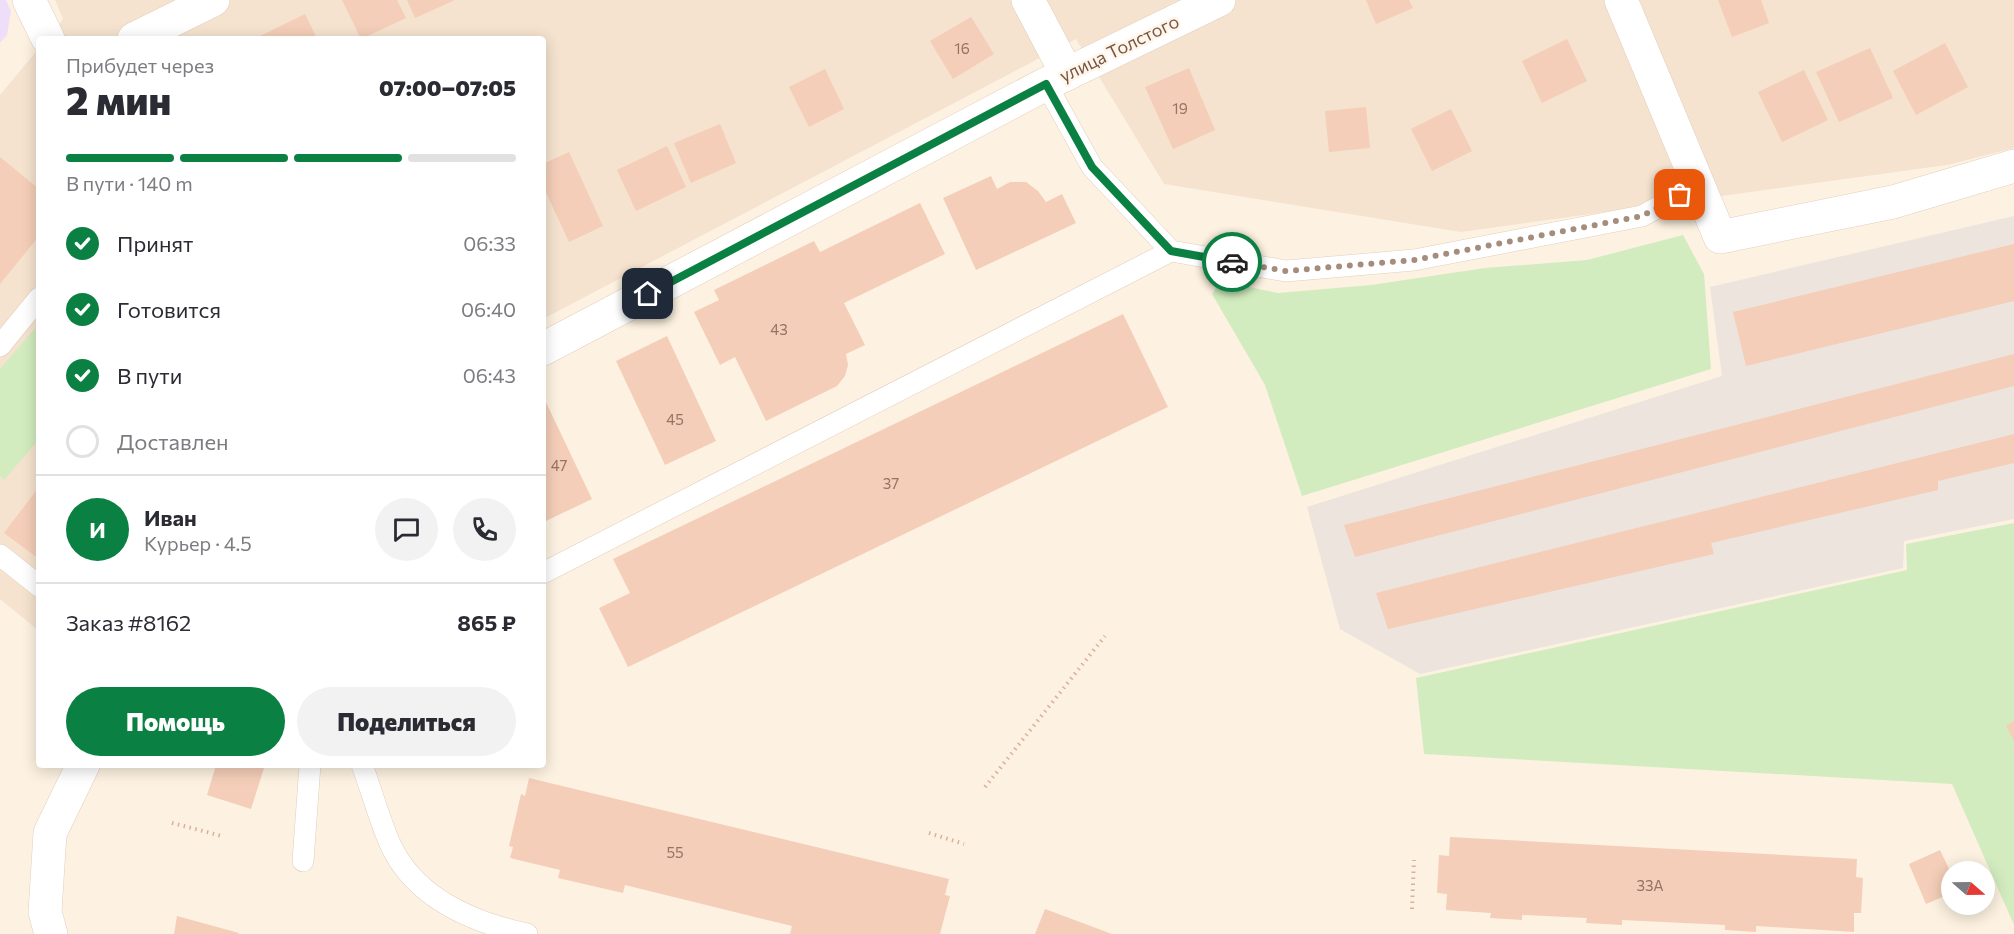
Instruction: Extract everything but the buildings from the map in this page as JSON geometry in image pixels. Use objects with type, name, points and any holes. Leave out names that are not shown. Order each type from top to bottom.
[{"type":"street","points":[[29,0],[47,36]]},
{"type":"street","points":[[140,36],[213,0]]},
{"type":"street","points":[[1028,0],[1056,79]]},
{"type":"street","name":"улица Толстого","points":[[546,347],[1056,79],[1219,0]]},
{"type":"street","points":[[1621,0],[1720,237],[1893,202],[2014,166]]},
{"type":"street","points":[[51,934],[45,912],[50,833],[82,768]]},
{"type":"lane","points":[[1056,79],[1092,167],[1171,251],[1286,271],[1414,260],[1642,216],[1699,185]]},
{"type":"lane","points":[[546,571],[1171,251]]},
{"type":"lane","points":[[0,346],[36,302]]},
{"type":"lane","points":[[0,555],[36,584]]},
{"type":"lane","points":[[303,861],[310,768]]},
{"type":"lane","points":[[363,768],[389,841],[408,873],[446,906],[495,927],[527,934]]},
{"type":"path","points":[[985,787],[1105,636]]},
{"type":"path","points":[[172,823],[222,836]]},
{"type":"path","points":[[929,833],[964,844]]},
{"type":"path","points":[[1412,909],[1414,860]]},
{"type":"shaded area","points":[[0,0],[6,0],[11,11],[7,35],[0,43]]},
{"type":"shaded area","points":[[55,0],[2014,0],[2014,148],[1947,165],[1461,232],[1164,184],[1076,39],[546,317],[546,36],[49,36],[63,19]]},
{"type":"shaded area","points":[[36,52],[36,629],[0,599],[0,95]]},
{"type":"shaded area","points":[[2014,216],[2014,519],[1904,541],[1903,568],[1420,674],[1340,629],[1307,507],[1722,376],[1710,287]]},
{"type":"green space","points":[[1683,235],[1704,274],[1711,369],[1302,496],[1265,385],[1212,294],[1221,281],[1278,293],[1371,285],[1485,268],[1587,260]]},
{"type":"green space","points":[[36,327],[36,443],[4,480],[0,476],[0,369]]},
{"type":"green space","points":[[2014,523],[2014,925],[1995,882],[1995,861],[1986,861],[1952,784],[1424,754],[1416,678],[1907,570],[1906,544]]},
{"type":"way so far","points":[[1232,262],[1286,271],[1414,260],[1642,216],[1680,195]]},
{"type":"route","points":[[648,294],[1046,84],[1092,167],[1171,251],[1232,262]]}]
